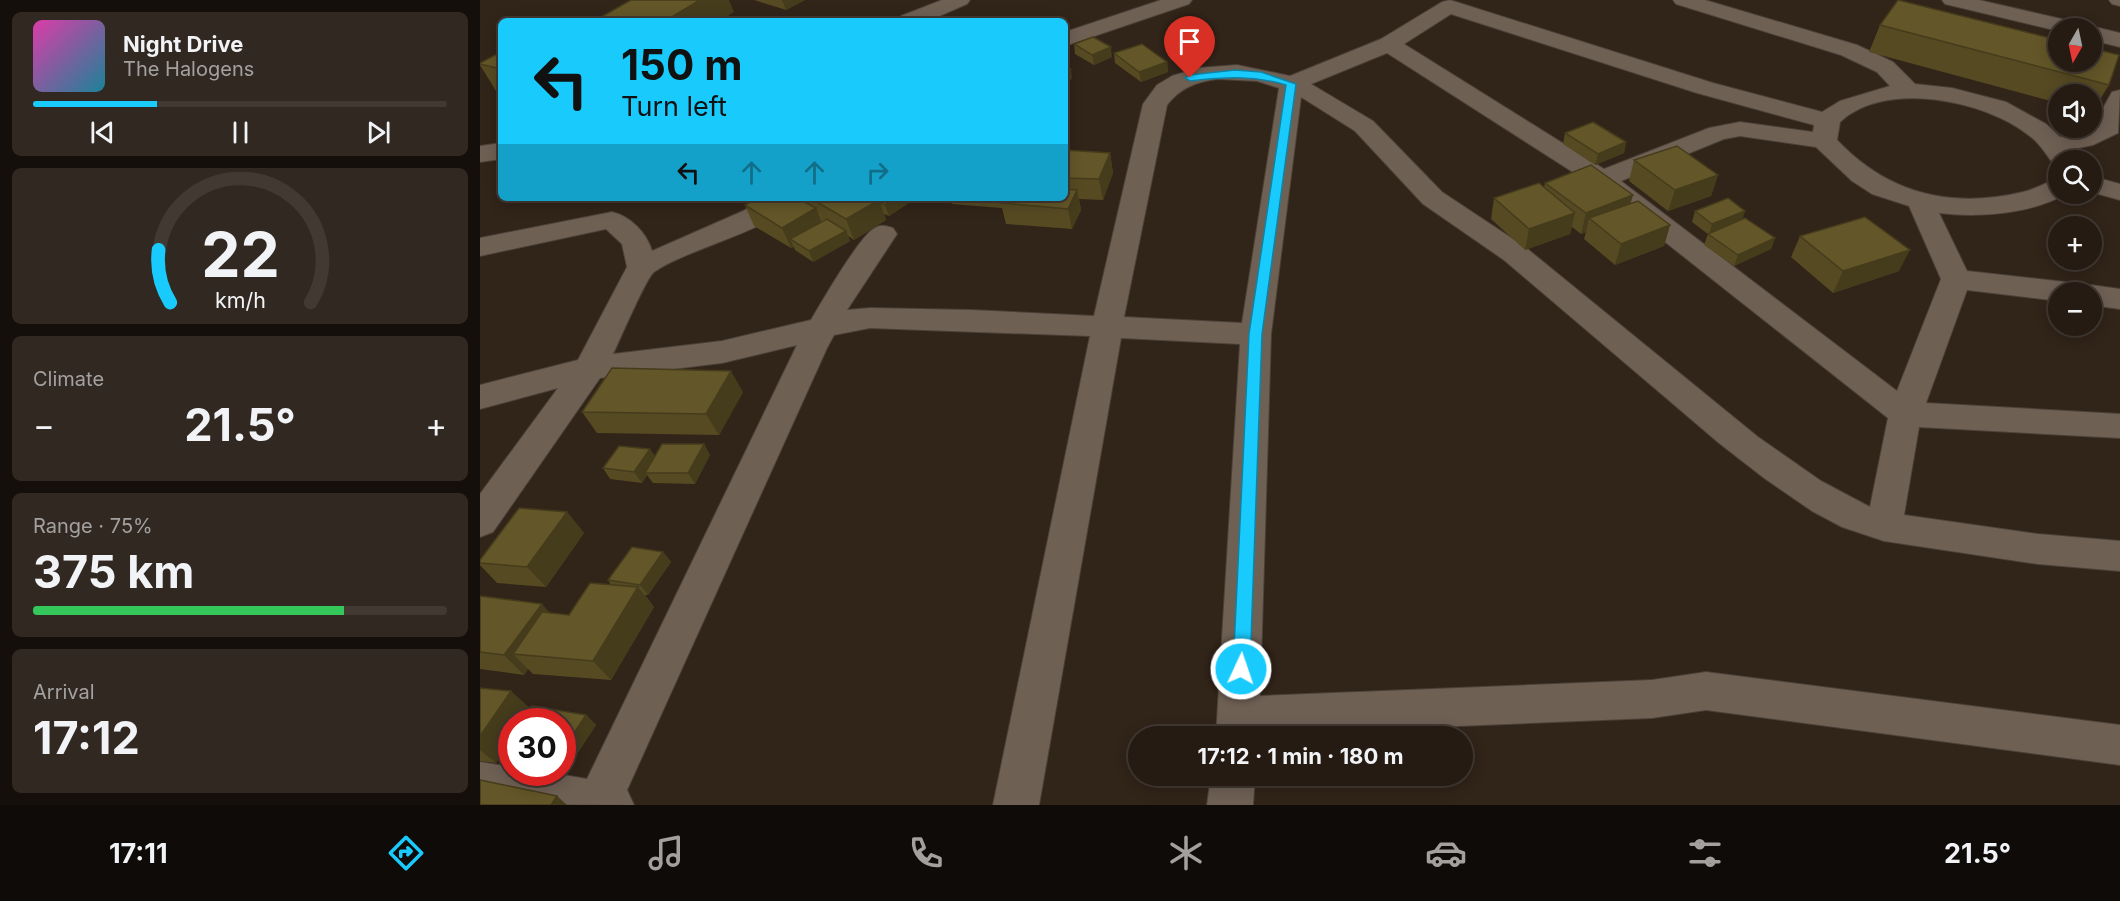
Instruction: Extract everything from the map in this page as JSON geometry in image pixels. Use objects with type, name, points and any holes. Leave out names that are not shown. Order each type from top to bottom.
[{"type":"street","points":[[916,18],[960,0]]},
{"type":"street","points":[[1068,38],[1182,0]]},
{"type":"street","points":[[1683,0],[1850,50],[1885,67],[1908,91]]},
{"type":"street","points":[[1952,0],[2048,23]]},
{"type":"street","points":[[1291,84],[1389,44],[1441,2],[1705,88],[1826,131],[1843,164],[1877,186],[1921,203],[1970,208],[2012,202],[2048,190]]},
{"type":"street","points":[[2102,36],[2120,40]]},
{"type":"street","points":[[1389,44],[1602,179],[1905,414],[2120,426]]},
{"type":"street","points":[[1016,805],[1107,327],[1155,104],[1162,92],[1190,78],[1217,73],[1261,75],[1291,84],[1364,126],[1414,182],[1445,208],[1481,229],[1522,260],[1641,362],[1764,461],[1842,511],[1884,526],[2076,554],[2120,556]]},
{"type":"street","points":[[1238,726],[1256,334],[1291,84]]},
{"type":"street","points":[[1826,131],[1839,109],[1870,98],[1908,91],[1947,93],[1990,105],[2027,123],[2056,150]]},
{"type":"street","points":[[2065,150],[2109,128],[2109,119],[2120,96]]},
{"type":"street","points":[[1602,179],[1718,133],[1740,129],[1826,131]]},
{"type":"street","points":[[480,154],[498,151]]},
{"type":"street","points":[[2102,187],[2120,192]]},
{"type":"street","points":[[480,522],[590,368],[641,267],[753,217],[779,201]]},
{"type":"street","points":[[1884,526],[1905,414],[1956,279],[1921,203]]},
{"type":"street","points":[[480,247],[609,209],[635,240],[641,267]]},
{"type":"street","points":[[480,783],[603,804],[685,614],[823,326],[859,264],[883,234]]},
{"type":"street","points":[[1956,279],[2048,290]]},
{"type":"street","points":[[2102,297],[2120,299]]},
{"type":"street","points":[[480,397],[590,368],[734,350],[769,343],[823,326],[870,318],[1256,334]]},
{"type":"street","points":[[1253,726],[1652,699],[1706,691],[2120,745]]},
{"type":"street","points":[[1230,805],[1232,786]]},
{"type":"building","points":[[631,0],[700,0],[670,18],[599,18]]},
{"type":"building","points":[[1898,0],[2048,38],[2048,69],[1880,25]]},
{"type":"building","points":[[1093,37],[1111,47],[1092,55],[1074,44]]},
{"type":"building","points":[[1142,44],[1167,62],[1139,72],[1114,53]]},
{"type":"building","points":[[2102,51],[2119,55],[2109,85],[2059,72],[2102,72]]},
{"type":"building","points":[[498,54],[498,68],[480,63]]},
{"type":"building","points":[[1593,122],[1626,142],[1598,154],[1565,133]]},
{"type":"building","points":[[1677,146],[1718,175],[1675,190],[1634,160]]},
{"type":"building","points":[[1068,150],[1110,153],[1099,179],[1068,178]]},
{"type":"building","points":[[1591,165],[1633,195],[1586,213],[1545,183]]},
{"type":"building","points":[[1539,183],[1575,213],[1529,229],[1494,198]]},
{"type":"building","points":[[1068,189],[1077,190],[1068,209],[1001,203],[1002,201],[1068,201]]},
{"type":"building","points":[[1728,198],[1745,211],[1712,224],[1695,211]]},
{"type":"building","points":[[752,201],[803,201],[816,208],[782,228],[745,205]]},
{"type":"building","points":[[815,201],[877,201],[846,219]]},
{"type":"building","points":[[879,201],[891,201],[885,205]]},
{"type":"building","points":[[1638,201],[1670,225],[1621,244],[1589,218]]},
{"type":"building","points":[[1865,217],[1910,250],[1843,271],[1800,236]]},
{"type":"building","points":[[1745,218],[1775,238],[1738,255],[1708,234]]},
{"type":"building","points":[[827,219],[846,231],[809,251],[790,239]]},
{"type":"building","points":[[612,368],[731,371],[706,414],[582,412]]},
{"type":"building","points":[[662,444],[704,444],[688,473],[645,473]]},
{"type":"building","points":[[619,446],[650,449],[634,472],[603,468]]},
{"type":"building","points":[[519,508],[567,512],[527,567],[480,563],[480,560]]},
{"type":"building","points":[[632,547],[663,552],[640,585],[608,580]]},
{"type":"building","points":[[590,583],[638,587],[593,661],[513,654],[542,612],[569,615]]},
{"type":"building","points":[[480,596],[542,604],[504,655],[480,652]]},
{"type":"building","points":[[480,688],[511,691],[498,708],[480,736]]},
{"type":"building","points":[[576,713],[586,715],[576,730]]},
{"type":"building","points":[[480,780],[498,784],[498,786],[509,786],[557,796],[551,805],[480,805]]},
{"type":"route","points":[[1190,78],[1217,73],[1235,73],[1261,75],[1291,84],[1256,334],[1241,669]]}]
